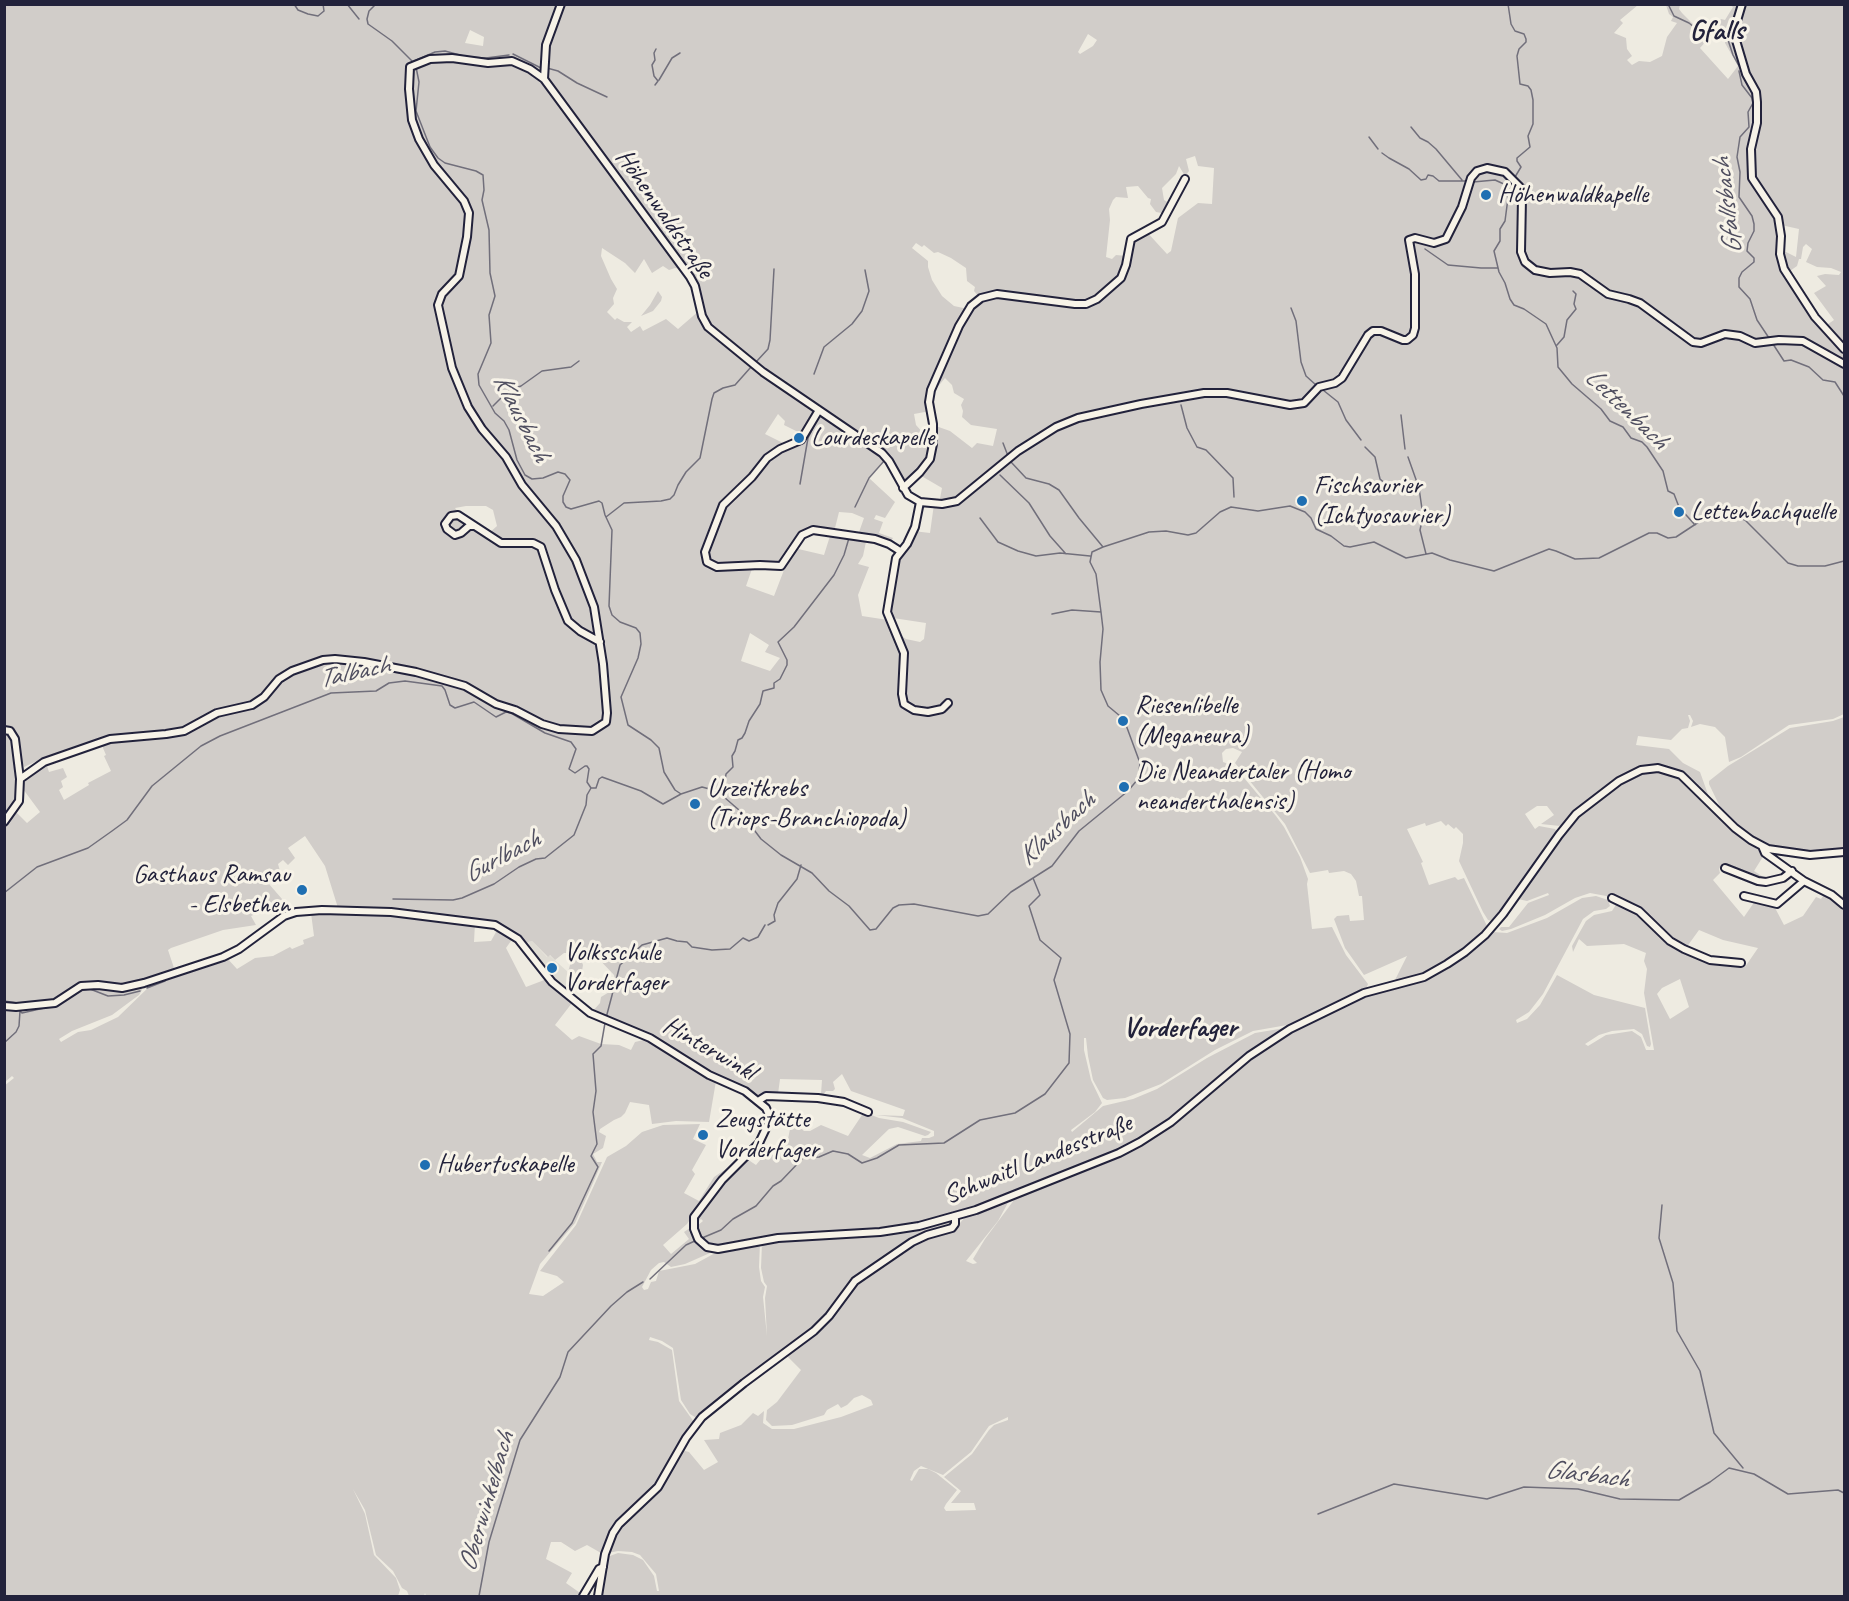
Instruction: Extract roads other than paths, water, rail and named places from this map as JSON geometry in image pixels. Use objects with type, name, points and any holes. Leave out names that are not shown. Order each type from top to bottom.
[{"type":"street","points":[[544,79],[546,45],[561,4]]},
{"type":"street","points":[[1742,4],[1735,37],[1746,74],[1756,92],[1757,102],[1757,123],[1751,149],[1752,178],[1778,217],[1781,236],[1780,254],[1784,268],[1815,317],[1845,349]]},
{"type":"street","name":"Höhenwaldstraße","points":[[600,642],[590,593],[572,550],[549,517],[522,485],[506,457],[473,414],[452,368],[438,305],[442,294],[459,276],[467,237],[468,213],[464,201],[434,165],[419,139],[412,120],[409,89],[410,67],[419,62],[443,57],[488,63],[512,61],[530,69],[544,79],[690,278],[697,292],[702,316],[708,327],[753,365],[882,453],[889,461],[903,488],[910,497],[920,502]]},
{"type":"street","points":[[948,703],[942,709],[927,712],[914,710],[903,702],[904,653],[887,612],[892,574],[900,551],[914,531],[920,502],[942,504],[957,501],[1018,451],[1056,427],[1078,418],[1204,393],[1227,393],[1290,405],[1304,403],[1319,387],[1335,383],[1342,378],[1372,331],[1381,331],[1403,340],[1413,335],[1415,328],[1414,269],[1410,240],[1414,238],[1434,243],[1446,238],[1462,207],[1470,180],[1477,171],[1487,168],[1498,169],[1520,187],[1522,198],[1521,252],[1525,262],[1535,270],[1580,274],[1608,294],[1640,303],[1693,342],[1701,343],[1725,334],[1740,336],[1755,344],[1796,340],[1809,343],[1845,364]]},
{"type":"street","points":[[903,488],[930,459],[933,441],[929,402],[931,390],[959,326],[971,306],[981,298],[997,294],[1066,304],[1094,301],[1121,278],[1126,266],[1131,238],[1162,222],[1185,179]]},
{"type":"street","points":[[819,410],[801,440],[780,449],[767,458],[752,477],[723,505],[705,552],[707,562],[717,567],[781,566],[801,535],[813,530],[875,539],[890,544],[900,551]]},
{"type":"street","points":[[20,780],[44,762],[79,749],[121,737],[184,731],[217,713],[246,707],[258,701],[279,680],[292,671],[308,664],[335,659],[416,672],[465,686],[489,701],[526,714],[550,728],[592,731],[605,724],[607,717],[600,642],[568,621],[552,583],[541,547],[533,543],[501,543],[474,526]]},
{"type":"street","points":[[4,730],[10,731],[15,738],[20,780],[19,801],[4,822]]},
{"type":"street","name":"Schwaitl Landesstraße","points":[[768,1125],[756,1146],[722,1180],[695,1214],[693,1225],[695,1235],[707,1247],[721,1249],[778,1238],[913,1228],[1012,1196],[1119,1153],[1171,1122],[1249,1056],[1290,1029],[1353,997],[1424,977],[1472,947],[1516,898],[1576,814],[1605,791],[1634,773],[1653,768],[1681,775],[1692,783],[1719,813],[1743,834],[1762,846],[1776,851],[1810,855],[1845,852]]},
{"type":"street","points":[[1762,846],[1765,854],[1845,905]]},
{"type":"street","points":[[1725,868],[1766,882],[1783,878],[1792,871]]},
{"type":"street","points":[[1743,896],[1778,904],[1804,880]]},
{"type":"street","points":[[1612,898],[1639,910],[1670,941],[1684,950],[1710,960],[1741,963]]},
{"type":"street","name":"Hinterwinkl","points":[[4,1006],[16,1008],[55,1003],[81,986],[98,985],[122,988],[144,983],[239,949],[284,916],[296,912],[385,911],[495,925],[514,935],[552,982],[594,1016],[650,1038],[709,1076],[742,1089],[768,1112],[768,1125]]},
{"type":"street","points":[[758,1101],[766,1096],[815,1098],[844,1102],[868,1112]]},
{"type":"street","points":[[598,1596],[607,1547],[614,1529],[656,1490],[686,1438],[707,1412],[814,1331],[824,1322],[855,1281],[912,1242],[951,1228],[955,1224],[955,1216]]},
{"type":"street","points":[[583,1596],[599,1569],[603,1567]]},
{"type":"waterway","points":[[294,4],[298,10],[318,16],[324,11],[323,4]]},
{"type":"waterway","points":[[347,4],[359,19]]},
{"type":"waterway","name":"Klausbach","points":[[376,4],[369,11],[368,24],[392,41],[414,63]]},
{"type":"waterway","name":"Lettenbach","points":[[1508,4],[1511,24],[1515,31],[1524,34],[1526,39],[1517,56],[1520,84],[1528,86],[1533,100],[1533,124],[1528,136],[1530,147],[1517,158],[1521,167],[1515,177]]},
{"type":"waterway","name":"Gfallsbach","points":[[1668,4],[1674,16],[1689,23],[1705,36],[1726,34],[1739,66]]},
{"type":"waterway","points":[[655,85],[658,81],[654,76],[652,65],[656,49]]},
{"type":"waterway","points":[[414,61],[435,52],[445,51],[467,57],[486,58],[509,55]]},
{"type":"waterway","points":[[659,80],[672,58],[680,53]]},
{"type":"waterway","points":[[513,54],[541,68]]},
{"type":"waterway","name":"Klausbach","points":[[416,67],[419,82],[416,111],[430,147],[445,163],[483,175],[482,200],[489,230],[490,273],[495,296],[489,315],[491,343],[478,374],[479,385],[495,413],[504,421],[509,430],[517,460],[525,475],[532,479],[543,478],[558,472],[565,474],[570,480],[563,496],[566,507],[571,509],[599,501],[602,503],[612,530],[609,606],[612,615],[620,622],[636,628],[640,633],[641,644],[638,658],[621,697],[628,725],[659,748],[664,772],[675,790],[681,794],[702,787],[717,791],[739,810],[761,839],[781,855],[812,873],[829,891],[849,906],[870,930],[876,929],[893,908],[899,905],[914,904],[978,916],[988,914],[1011,892],[1052,866],[1079,831],[1128,791],[1138,779],[1140,763],[1126,725],[1120,716],[1108,706],[1101,690],[1100,662],[1103,629],[1096,574],[1090,562],[1092,552],[1103,547],[1149,532],[1166,531],[1188,535],[1196,533],[1220,512],[1231,507],[1258,511],[1290,506],[1305,512],[1316,529],[1331,536],[1344,546],[1374,542],[1406,558],[1432,553],[1494,571],[1549,549],[1575,559],[1599,558],[1649,533],[1657,533],[1668,538],[1676,537],[1711,514],[1722,512],[1745,520],[1788,563],[1798,566],[1825,566],[1844,561]]},
{"type":"waterway","points":[[547,68],[558,71],[607,97]]},
{"type":"waterway","name":"Gfallsbach","points":[[1739,71],[1742,85],[1753,103],[1748,112],[1749,127],[1740,137],[1737,157],[1740,172],[1739,197],[1752,216],[1754,224],[1747,251],[1754,258],[1754,262],[1742,272],[1739,287],[1750,299],[1757,320],[1769,338]]},
{"type":"waterway","points":[[1411,127],[1420,138],[1436,149],[1462,180]]},
{"type":"waterway","points":[[1369,137],[1378,149]]},
{"type":"waterway","points":[[1382,153],[1409,169],[1421,180],[1426,179],[1428,175],[1439,181],[1469,181]]},
{"type":"waterway","points":[[1473,182],[1495,180],[1506,185]]},
{"type":"waterway","name":"Lettenbach","points":[[1512,180],[1506,191],[1508,198],[1505,221],[1500,229],[1500,241],[1494,251],[1499,272],[1510,299],[1514,305],[1546,324],[1557,348],[1558,367],[1572,384],[1601,409],[1610,421],[1623,427],[1631,438],[1642,442],[1647,447],[1663,471],[1668,491],[1674,494],[1679,507],[1695,525]]},
{"type":"waterway","points":[[1425,249],[1448,265],[1498,268]]},
{"type":"waterway","points":[[756,362],[768,349],[770,340],[774,269]]},
{"type":"waterway","points":[[814,374],[824,347],[852,324],[862,311],[869,291],[865,270]]},
{"type":"waterway","points":[[1557,345],[1564,337],[1567,320],[1576,309],[1574,304],[1576,294],[1573,291]]},
{"type":"waterway","points":[[1291,308],[1296,321],[1301,362],[1306,376],[1316,385]]},
{"type":"waterway","name":"Gfallsbach","points":[[1773,344],[1784,361],[1791,360],[1809,367],[1823,380],[1835,382],[1844,396]]},
{"type":"waterway","points":[[493,406],[508,391],[521,386],[542,371],[571,367],[579,361]]},
{"type":"waterway","points":[[606,517],[624,503],[661,501],[670,499],[674,495],[686,472],[700,458],[714,393],[735,385],[751,367]]},
{"type":"waterway","points":[[1323,390],[1338,402],[1346,420],[1361,440]]},
{"type":"waterway","points":[[1181,405],[1187,428],[1197,447],[1206,450],[1233,478],[1234,497]]},
{"type":"waterway","points":[[1401,415],[1405,449]]},
{"type":"waterway","points":[[800,484],[808,438],[819,416]]},
{"type":"waterway","points":[[1003,443],[1008,456]]},
{"type":"waterway","points":[[1365,447],[1375,457],[1380,479],[1387,485],[1417,491]]},
{"type":"waterway","points":[[1408,457],[1419,488],[1423,516],[1420,530],[1426,554]]},
{"type":"waterway","points":[[855,507],[869,478],[884,461]]},
{"type":"waterway","points":[[1011,462],[1026,478],[1049,484],[1059,490],[1103,547]]},
{"type":"waterway","points":[[1000,475],[1029,503],[1050,536],[1066,554]]},
{"type":"waterway","points":[[980,518],[998,542],[1018,551],[1036,556],[1060,553],[1090,556]]},
{"type":"waterway","points":[[723,795],[726,774],[733,767],[732,756],[738,740],[742,738],[760,704],[763,691],[774,688],[774,683],[780,679],[787,665],[787,660],[778,642],[794,627],[834,575],[849,538]]},
{"type":"waterway","points":[[1052,614],[1072,610],[1101,612]]},
{"type":"waterway","name":"Talbach","points":[[4,893],[37,867],[88,848],[127,820],[152,786],[201,746],[220,736],[331,693],[376,691],[389,683],[405,681],[442,686],[450,705],[455,708],[474,702],[496,717],[506,712],[511,713],[545,733],[571,742],[576,749],[569,769],[575,773],[587,766],[589,769],[587,782],[591,788],[596,788],[602,777],[641,791],[663,804],[681,794]]},
{"type":"waterway","name":"Gurlbach","points":[[393,899],[453,900],[462,898],[494,884],[519,867],[536,859],[545,858],[574,835],[591,788]]},
{"type":"waterway","points":[[768,925],[775,921],[774,915],[778,903],[797,879],[801,865]]},
{"type":"waterway","name":"Oberwinkelbach","points":[[702,1238],[721,1230],[733,1219],[756,1206],[773,1186],[781,1181],[803,1158],[819,1157],[833,1151],[848,1154],[862,1163],[877,1158],[899,1145],[944,1143],[980,1120],[1015,1113],[1045,1094],[1069,1063],[1070,1034],[1054,980],[1061,958],[1040,940],[1029,906],[1040,895],[1033,878]]},
{"type":"waterway","points":[[606,1018],[620,965],[642,945],[667,938],[687,942],[692,947],[712,950],[730,949],[743,938],[749,941],[758,937],[765,925]]},
{"type":"waterway","points":[[147,988],[165,981]]},
{"type":"waterway","points":[[80,990],[90,989],[108,996],[140,991]]},
{"type":"waterway","points":[[57,1005],[69,998]]},
{"type":"waterway","points":[[4,1001],[18,1003]]},
{"type":"waterway","points":[[19,1010],[22,1013],[53,1006]]},
{"type":"waterway","points":[[4,1043],[16,1032],[19,1026],[20,1011]]},
{"type":"waterway","points":[[549,1251],[572,1223],[598,1167],[591,1156],[597,1144],[593,1112],[596,1091],[593,1054],[601,1046],[605,1023]]},
{"type":"waterway","points":[[1662,1205],[1659,1238],[1673,1283],[1677,1331],[1700,1371],[1714,1433],[1743,1468]]},
{"type":"waterway","name":"Oberwinkelbach","points":[[650,1279],[686,1245],[697,1240]]},
{"type":"waterway","name":"Oberwinkelbach","points":[[479,1596],[489,1542],[520,1440],[560,1377],[568,1352],[611,1306],[643,1282]]},
{"type":"waterway","name":"Glasbach","points":[[1318,1514],[1394,1484],[1487,1499],[1524,1487],[1578,1489],[1620,1499],[1679,1500],[1729,1468],[1754,1474],[1788,1494],[1838,1490],[1844,1493]]},
{"type":"place","name":"Höhenwaldkapelle","points":[[1486,195]]},
{"type":"place","name":"Lourdeskapelle","points":[[799,438]]},
{"type":"place","name":"Fischsaurier (Ichtyosaurier)","points":[[1302,501]]},
{"type":"place","name":"Lettenbachquelle","points":[[1679,512]]},
{"type":"place","name":"Riesenlibelle (Meganeura)","points":[[1123,721]]},
{"type":"place","name":"Die Neandertaler (Homo neanderthalensis)","points":[[1124,787]]},
{"type":"place","name":"Urzeitkrebs (Triops-Branchiopoda)","points":[[695,804]]},
{"type":"place","name":"Gasthaus Ramsau - Elsbethen","points":[[302,890]]},
{"type":"place","name":"Volksschule Vorderfager","points":[[552,968]]},
{"type":"place","name":"Zeugstätte Vorderfager","points":[[703,1135]]},
{"type":"place","name":"Hubertuskapelle","points":[[425,1165]]},
{"type":"district","name":"Gfalls","points":[[1717,32]]},
{"type":"district","name":"Vorderfager","points":[[1180,1029]]}]
